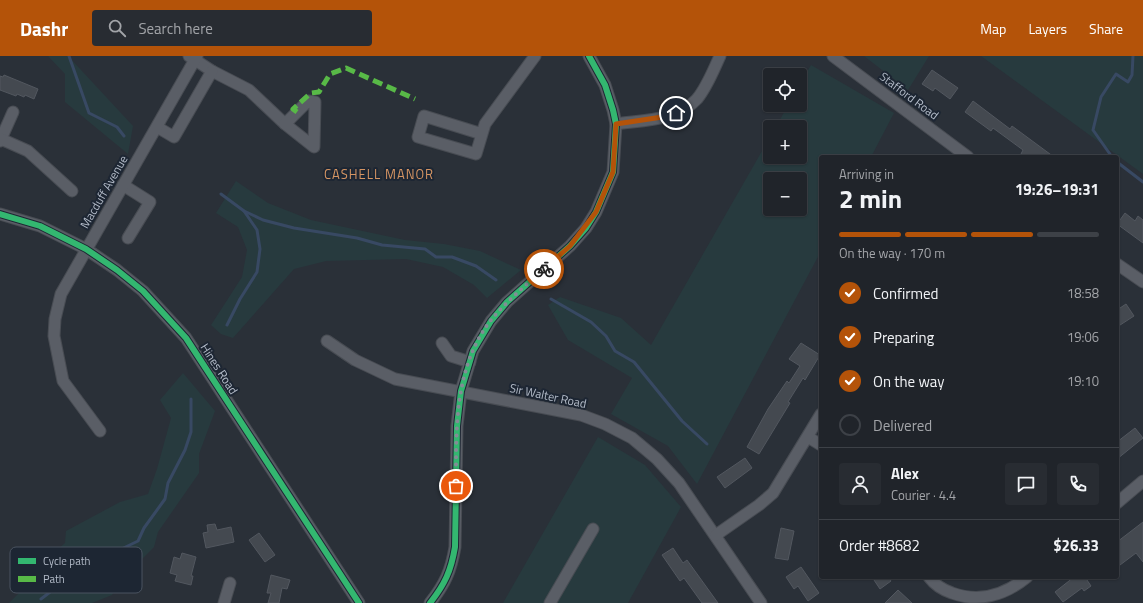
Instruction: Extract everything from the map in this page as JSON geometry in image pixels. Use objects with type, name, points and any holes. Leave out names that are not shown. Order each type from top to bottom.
[{"type":"street","points":[[482,134],[424,116],[418,137],[476,154],[482,134],[485,124],[535,56]]},
{"type":"street","points":[[430,603],[445,583],[452,562],[455,546],[457,426],[461,391],[473,350],[491,321],[507,302],[570,246],[596,212],[613,172],[616,124],[605,85],[589,56]]},
{"type":"street","points":[[616,124],[669,116],[684,110],[696,99],[709,80],[720,56]]},
{"type":"street","name":"Stafford Road","points":[[833,56],[965,155]]},
{"type":"street","points":[[193,57],[212,71],[249,90],[285,124]]},
{"type":"street","name":"Macduff Avenue","points":[[100,431],[63,381],[54,336],[55,319],[61,294],[122,185],[157,127],[193,57]]},
{"type":"street","points":[[157,127],[174,137],[212,71]]},
{"type":"street","points":[[13,112],[0,140],[28,151],[72,191]]},
{"type":"street","points":[[122,185],[150,202],[128,238]]},
{"type":"street","name":"Hines Road","points":[[0,214],[40,226],[86,249],[117,270],[143,291],[186,338],[359,603]]},
{"type":"street","points":[[1119,265],[1143,282]]},
{"type":"street","name":"Sir Walter Road","points":[[327,341],[355,360],[395,379],[581,415],[605,424],[632,438],[657,459],[679,483],[762,603]]},
{"type":"street","points":[[442,343],[451,356],[470,362]]},
{"type":"street","points":[[716,535],[759,505],[773,493],[819,418]]},
{"type":"street","points":[[808,437],[819,444]]},
{"type":"street","points":[[1119,501],[1143,481]]},
{"type":"street","points":[[550,603],[593,529]]},
{"type":"street","points":[[931,579],[945,590],[960,596],[975,599],[999,595],[1024,579]]},
{"type":"street","points":[[224,603],[230,583]]},
{"type":"green space","points":[[48,56],[68,56],[133,126],[128,154],[65,102],[65,74]]},
{"type":"green space","points":[[864,56],[929,56],[908,90]]},
{"type":"green space","points":[[981,56],[1143,56],[1143,174],[1119,155],[1117,155]]},
{"type":"green space","points":[[811,65],[894,113],[872,155],[819,155],[819,255],[697,484],[668,446],[611,414],[632,378],[568,340],[548,305],[560,297],[621,318],[651,345],[763,149],[763,164],[807,164],[807,120],[780,120],[784,112],[807,112],[807,72]]},
{"type":"green space","points":[[236,181],[268,203],[311,220],[405,240],[444,244],[480,251],[521,270],[487,298],[474,285],[443,267],[406,259],[326,261],[294,269],[233,338],[221,334],[211,325],[242,277],[247,250],[238,227],[216,213]]},
{"type":"green space","points":[[183,373],[215,411],[199,454],[199,473],[158,532],[154,547],[142,559],[142,547],[61,547],[65,543],[66,531],[120,502],[148,494],[157,469],[171,418],[160,400]]},
{"type":"green space","points":[[598,437],[645,465],[681,507],[628,603],[503,603]]},
{"type":"green space","points":[[19,593],[113,593],[112,595],[92,603],[9,603]]},
{"type":"building","points":[[932,70],[958,88],[950,99],[935,88],[933,91],[922,84]]},
{"type":"building","points":[[4,75],[38,89],[34,99],[25,95],[24,97],[17,94],[16,96],[0,90],[0,76],[3,77]]},
{"type":"building","points":[[973,101],[1010,129],[1012,126],[1051,155],[1022,155],[1021,154],[1023,150],[993,128],[991,131],[965,112]]},
{"type":"building","points":[[1125,213],[1135,221],[1138,216],[1143,220],[1143,243],[1119,225],[1119,221]]},
{"type":"building","points":[[1126,304],[1134,316],[1119,326],[1119,309]]},
{"type":"building","points":[[801,343],[819,354],[805,380],[803,378],[788,402],[790,403],[759,454],[747,447],[768,409],[787,381],[789,383],[800,366],[789,359]]},
{"type":"building","points":[[1135,428],[1143,438],[1119,457],[1119,440]]},
{"type":"building","points":[[745,458],[752,468],[725,488],[717,477]]},
{"type":"building","points":[[1143,522],[1143,562],[1136,553],[1120,565],[1119,540]]},
{"type":"building","points":[[215,524],[217,530],[231,527],[234,542],[206,548],[203,533],[208,532],[207,525]]},
{"type":"building","points":[[781,528],[794,531],[788,560],[775,558]]},
{"type":"building","points":[[259,533],[275,555],[265,562],[249,540]]},
{"type":"building","points":[[673,548],[683,563],[687,560],[718,603],[702,603],[684,578],[680,581],[662,555]]},
{"type":"building","points":[[182,553],[196,557],[191,576],[193,576],[191,585],[175,581],[177,575],[170,573],[174,557],[180,559]]},
{"type":"building","points":[[801,567],[819,593],[808,601],[798,586],[794,589],[786,577]]},
{"type":"building","points":[[271,575],[290,580],[287,589],[282,588],[279,603],[268,603],[271,593],[267,593]]},
{"type":"building","points":[[873,579],[890,579],[891,581],[880,589]]},
{"type":"building","points":[[1071,579],[1086,579],[1091,586],[1084,591],[1082,588],[1063,602],[1055,592]]},
{"type":"building","points":[[898,590],[912,603],[885,603]]},
{"type":"waterway","points":[[69,56],[89,113],[117,127],[124,136]]},
{"type":"waterway","points":[[1111,155],[1093,130],[1101,97],[1116,74],[1128,82],[1132,75],[1133,56]]},
{"type":"waterway","points":[[1119,164],[1143,182]]},
{"type":"waterway","points":[[221,194],[244,211],[263,220],[294,228],[357,238],[382,245],[425,249],[436,257],[452,257],[476,266],[496,280]]},
{"type":"waterway","points":[[227,325],[240,299],[257,272],[260,249],[257,230],[244,211]]},
{"type":"waterway","points":[[551,299],[591,322],[606,336],[615,351],[634,362],[682,421],[707,444]]},
{"type":"waterway","points":[[126,547],[138,541],[144,528],[165,499],[168,483],[185,450],[191,432],[191,399]]},
{"type":"waterway","points":[[41,599],[49,593]]},
{"type":"marked path","points":[[297,112],[293,109],[311,93],[319,92],[330,74],[346,68],[415,99]]},
{"type":"cycle path","points":[[430,603],[440,590],[447,577],[452,563],[455,547],[457,426],[461,391],[473,351],[491,321],[507,302],[570,246],[586,228],[596,212],[613,172],[616,124],[605,85],[589,56]]},
{"type":"cycle path","points":[[0,214],[40,226],[86,249],[117,270],[143,291],[186,338],[359,603]]},
{"type":"way so far","points":[[456,486],[457,426],[461,391],[473,350],[491,321],[507,302],[544,269]]},
{"type":"district","name":"CASHELL MANOR","points":[[379,174]]},
{"type":"route","points":[[544,269],[570,246],[586,228],[596,212],[613,172],[616,124],[669,116],[676,113]]}]
